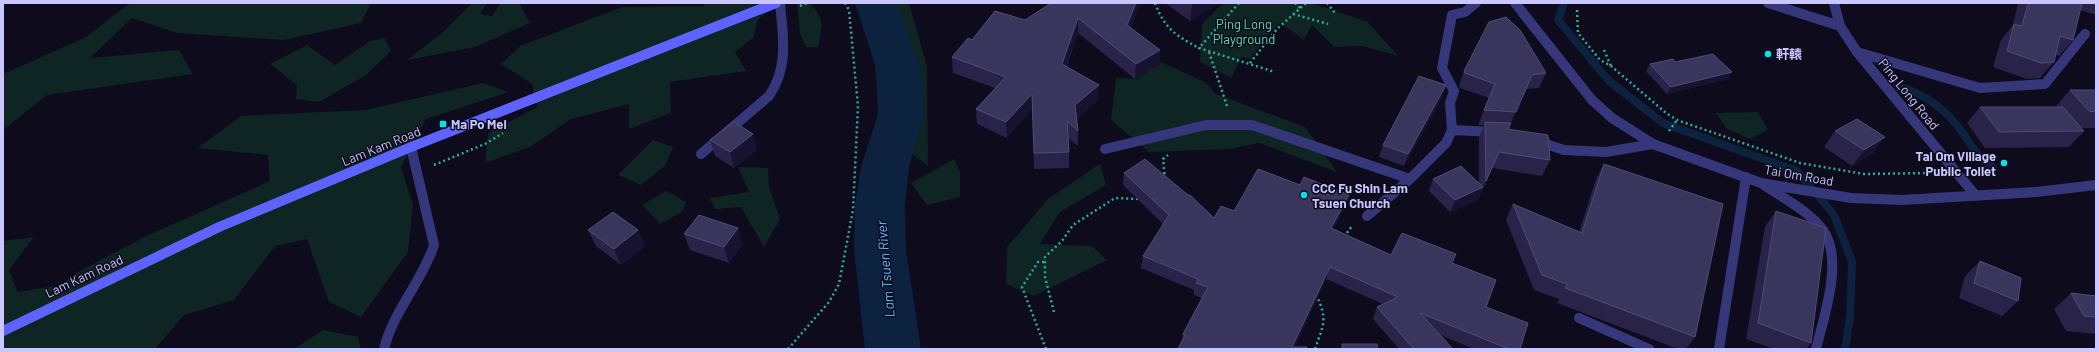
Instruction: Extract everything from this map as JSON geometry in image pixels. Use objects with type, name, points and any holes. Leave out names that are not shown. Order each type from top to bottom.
[{"type":"main road","name":"Lam Kam Road","points":[[3,331],[219,227],[411,147],[776,3]]},
{"type":"street","points":[[701,154],[769,96],[777,86],[784,65],[780,3]]},
{"type":"street","points":[[1368,216],[1410,179],[1446,143],[1452,130],[1450,103],[1454,92],[1452,85],[1442,68],[1443,57],[1452,16],[1465,12],[1476,3]]},
{"type":"street","name":"Tai Om Road","points":[[1515,3],[1592,100],[1612,118],[1653,144],[1760,183],[1792,190],[1851,198],[1902,200],[2036,192],[2074,186],[2096,185]]},
{"type":"street","points":[[1768,3],[1840,26]]},
{"type":"street","name":"Ping Long Road","points":[[1834,3],[1840,26],[1857,52],[1976,196]]},
{"type":"street","points":[[1857,52],[1980,88],[2045,84],[2085,34]]},
{"type":"street","points":[[1105,149],[1206,125],[1252,125],[1410,179]]},
{"type":"street","points":[[1452,130],[1502,132]]},
{"type":"street","points":[[1530,139],[1564,150],[1606,152],[1653,144]]},
{"type":"street","points":[[384,349],[388,332],[429,260],[434,245],[411,147]]},
{"type":"street","points":[[1719,349],[1746,177]]},
{"type":"street","points":[[1760,183],[1817,224],[1826,234],[1832,251],[1829,292],[1816,349]]},
{"type":"street","points":[[1579,318],[1649,349]]},
{"type":"path","points":[[788,349],[829,302],[839,284],[853,210],[858,106],[849,10],[845,3]]},
{"type":"path","points":[[1155,3],[1160,18],[1170,32],[1199,48],[1275,72]]},
{"type":"path","points":[[1199,48],[1239,3]]},
{"type":"path","points":[[1295,3],[1300,8]]},
{"type":"path","points":[[1250,63],[1277,29],[1306,3]]},
{"type":"path","points":[[1327,3],[1335,13]]},
{"type":"path","points":[[1577,10],[1578,33],[1600,60],[1611,66],[1675,121],[1800,163],[1837,170],[1871,174],[1928,174],[1955,171]]},
{"type":"path","points":[[1292,14],[1328,24]]},
{"type":"path","points":[[1604,50],[1611,66]]},
{"type":"path","points":[[1209,51],[1227,106],[1230,124]]},
{"type":"path","points":[[1668,134],[1675,121]]},
{"type":"path","points":[[1166,183],[1163,159],[1173,151]]},
{"type":"path","points":[[1054,312],[1045,277],[1045,257],[1062,241],[1073,225],[1115,198],[1138,200],[1145,197]]},
{"type":"path","points":[[1342,241],[1353,224],[1368,216]]},
{"type":"path","points":[[1044,262],[1038,262],[1022,287],[1046,349]]},
{"type":"path","points":[[1315,292],[1324,312],[1322,326],[1315,349]]},
{"type":"green space","points":[[130,3],[371,3],[361,23],[284,40],[177,33],[132,18],[90,58],[179,50],[193,74],[47,95],[3,130],[3,74],[86,37]]},
{"type":"green space","points":[[472,3],[487,3],[480,14],[492,16],[501,3],[521,3],[520,5],[530,23],[475,47],[407,60],[441,34]]},
{"type":"green space","points":[[703,3],[776,3],[758,20],[753,38],[735,52],[746,71],[670,82],[671,113],[629,129],[629,104],[571,119],[530,147],[485,163],[488,133],[537,107],[532,84],[501,64],[520,46],[622,7],[704,6]]},
{"type":"green space","points":[[797,3],[810,3],[819,14],[822,24],[818,47],[806,47],[800,34]]},
{"type":"green space","points":[[886,3],[909,3],[927,66],[928,166],[909,152],[918,113],[912,98]]},
{"type":"green space","name":"Ping Long Playground","points":[[1223,3],[1311,3],[1368,22],[1398,56],[1363,46],[1334,47],[1312,25],[1304,40],[1280,23],[1265,38],[1250,59],[1242,57],[1231,78],[1200,62],[1202,24]]},
{"type":"green space","points":[[384,38],[391,51],[366,75],[319,102],[296,99],[297,85],[270,64],[307,45],[335,65],[370,41]]},
{"type":"green space","points":[[1161,62],[1205,82],[1216,94],[1305,127],[1337,172],[1259,143],[1230,149],[1149,152],[1111,120],[1116,78],[1137,79]]},
{"type":"green space","points":[[483,83],[509,92],[426,119],[401,167],[413,205],[408,252],[361,317],[329,302],[307,239],[275,246],[234,300],[184,315],[155,349],[3,349],[3,241],[34,237],[9,270],[18,292],[60,285],[78,272],[144,237],[270,181],[268,155],[198,148],[241,116],[365,110]]},
{"type":"green space","points":[[1758,112],[1768,130],[1750,139],[1727,129],[1716,113]]},
{"type":"green space","points":[[653,140],[673,147],[665,166],[641,185],[618,175]]},
{"type":"green space","points":[[954,159],[960,172],[960,197],[927,205],[911,183]]},
{"type":"green space","points":[[1100,164],[1106,185],[1060,212],[1040,244],[1092,246],[1107,260],[1034,296],[1006,284],[1007,247],[1048,199]]},
{"type":"green space","points":[[738,167],[768,168],[769,187],[780,219],[764,247],[741,207],[715,209],[710,198],[749,192]]},
{"type":"green space","points":[[666,191],[686,202],[682,212],[660,224],[642,205]]},
{"type":"green space","points":[[323,330],[358,337],[361,349],[294,349]]},
{"type":"building","points":[[1051,3],[1136,3],[1127,25],[1160,50],[1136,64],[1078,18],[1062,64],[1099,85],[1075,105],[1078,131],[1067,121],[1069,152],[1034,153],[1032,94],[1006,122],[976,109],[1006,77],[952,57],[968,38],[972,40],[995,11],[1025,20]]},
{"type":"building","points":[[2028,3],[2082,3],[2073,40],[2060,36],[2054,62],[2041,63],[2007,51],[2014,24],[2022,26]]},
{"type":"building","points":[[1506,17],[1520,30],[1546,73],[1532,75],[1516,112],[1484,110],[1495,84],[1465,73],[1464,71],[1489,22]]},
{"type":"building","points":[[1713,54],[1732,72],[1671,87],[1650,64],[1673,59],[1675,62]]},
{"type":"building","points":[[1419,76],[1446,85],[1408,154],[1383,145]]},
{"type":"building","points":[[2070,90],[2096,90],[2096,112],[2089,111]]},
{"type":"building","points":[[1980,107],[2063,107],[2084,131],[1999,132]]},
{"type":"building","points":[[1857,119],[1885,137],[1864,150],[1835,131]]},
{"type":"building","points":[[734,122],[753,134],[730,152],[710,140]]},
{"type":"building","points":[[1485,122],[1511,123],[1508,129],[1548,135],[1550,160],[1499,152],[1486,181]]},
{"type":"building","points":[[1145,159],[1188,195],[1190,195],[1214,218],[1221,206],[1234,211],[1258,169],[1300,185],[1304,177],[1349,195],[1331,228],[1391,255],[1402,233],[1456,254],[1452,263],[1496,280],[1486,307],[1528,323],[1520,349],[1509,349],[1420,313],[1453,349],[1414,349],[1377,307],[1398,297],[1330,267],[1292,347],[1307,347],[1306,349],[1178,349],[1185,335],[1183,334],[1208,287],[1196,283],[1198,279],[1143,256],[1169,215],[1124,173]]},
{"type":"building","points":[[1604,164],[1723,204],[1695,337],[1565,288],[1567,284],[1542,275],[1513,204],[1582,233]]},
{"type":"building","points":[[1461,166],[1483,187],[1455,200],[1433,179]]},
{"type":"building","points":[[1776,211],[1826,228],[1811,343],[1758,323]]},
{"type":"building","points":[[613,212],[638,230],[614,249],[588,230]]},
{"type":"building","points":[[699,215],[738,228],[724,247],[684,234]]},
{"type":"building","points":[[1980,261],[2021,278],[2018,301],[1974,283]]},
{"type":"building","points":[[2071,293],[2096,296],[2096,317],[2084,316]]},
{"type":"building","points":[[1342,344],[1377,344],[1378,349],[1343,349]]},
{"type":"waterway","name":"Lam Tsuen River","points":[[876,3],[897,65],[900,93],[901,114],[885,167],[880,205],[880,250],[893,349]]},
{"type":"waterway","points":[[1564,3],[1558,20],[1609,81],[1663,123],[1797,171],[1834,215],[1852,262],[1850,317],[1845,349]]},
{"type":"waterway","points":[[1903,88],[1929,100],[1944,111],[1979,156],[1993,167]]},
{"type":"place","name":"軒轅","points":[[1768,54]]},
{"type":"place","name":"Ma Po Mei","points":[[443,124]]},
{"type":"place","name":"Tai Om Village Public Toilet","points":[[2004,163]]},
{"type":"place","name":"CCC Fu Shin Lam Tsuen Church","points":[[1304,195]]}]
